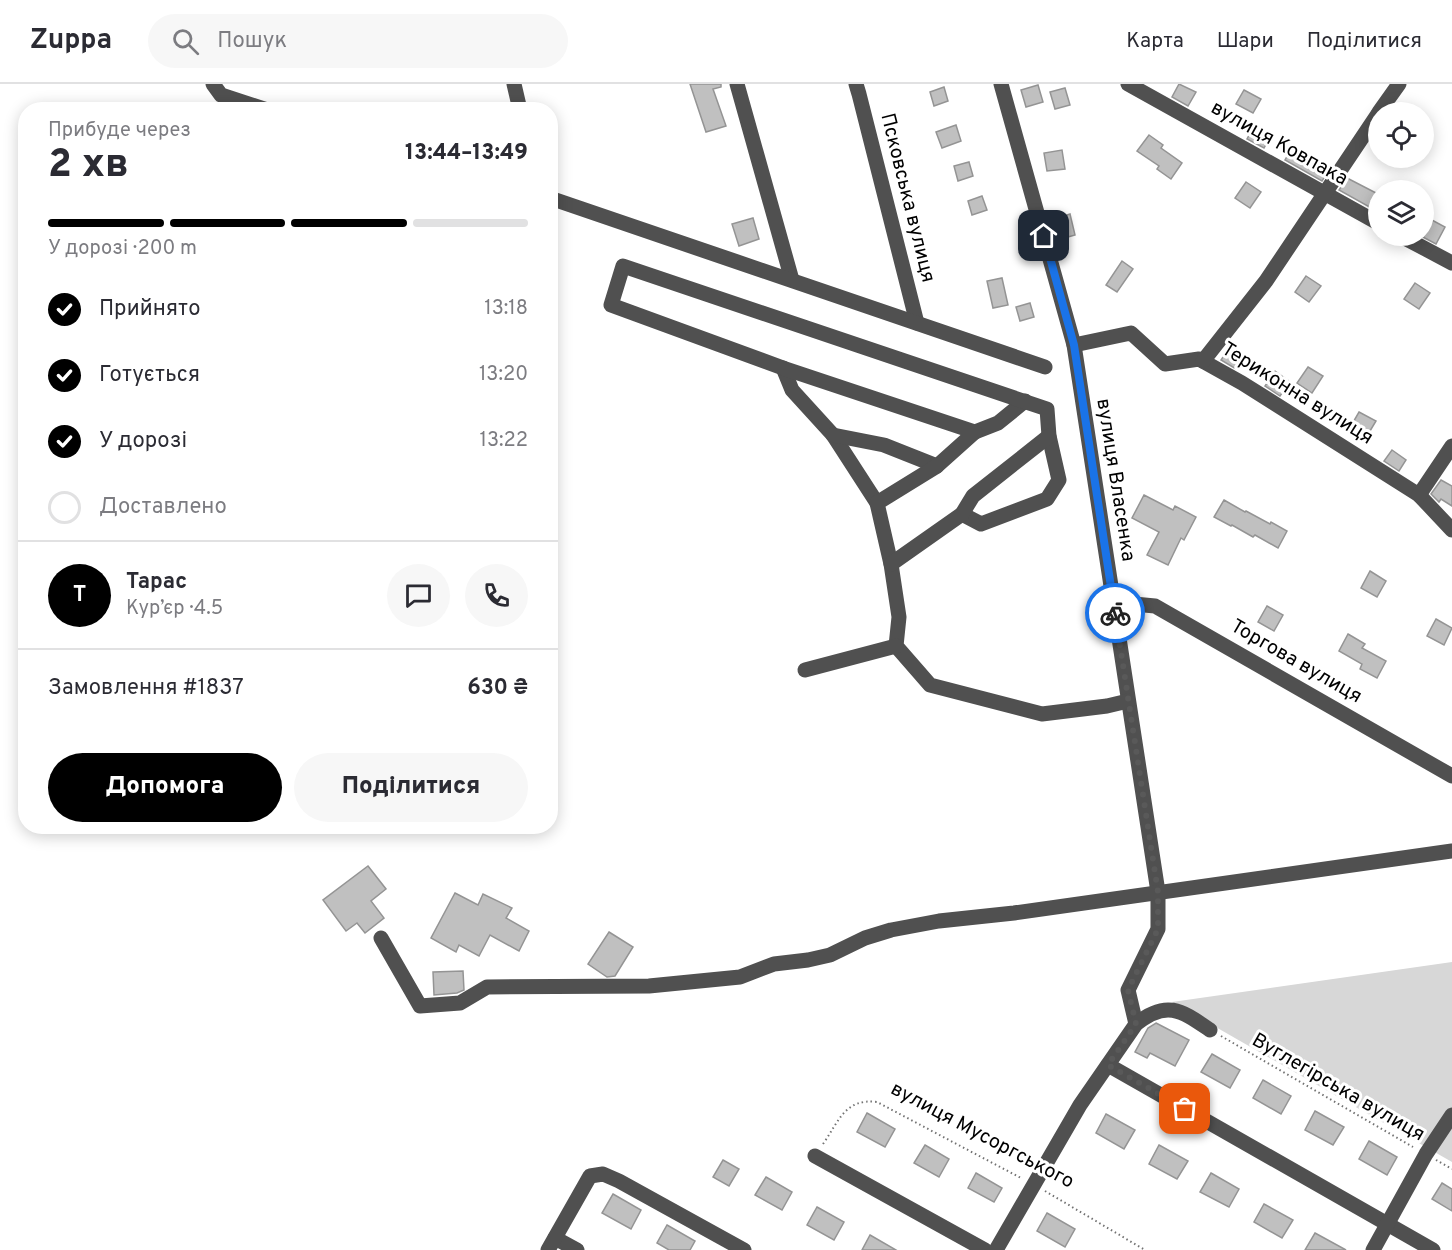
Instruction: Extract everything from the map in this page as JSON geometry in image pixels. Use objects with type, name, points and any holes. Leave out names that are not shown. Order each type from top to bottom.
[{"type":"street","points":[[213,84],[221,95],[242,102]]},
{"type":"street","points":[[514,84],[518,102]]},
{"type":"street","points":[[737,84],[792,280]]},
{"type":"street","name":"Псковська вулиця","points":[[856,84],[916,323]]},
{"type":"street","name":"вулиця Власенка","points":[[1001,84],[1074,345],[1158,892],[1158,929],[1128,990],[1136,1024]]},
{"type":"street","name":"вулиця Ковпака","points":[[1128,84],[1368,218]]},
{"type":"street","points":[[1387,102],[1399,84]]},
{"type":"street","points":[[1203,361],[1266,281],[1368,129]]},
{"type":"street","points":[[558,198],[1045,367]]},
{"type":"street","points":[[1420,246],[1452,263]]},
{"type":"street","points":[[962,514],[981,524],[1047,499],[1059,480],[1049,436],[1047,409],[623,266],[611,305],[783,368],[975,432]]},
{"type":"street","name":"Териконна вулиця","points":[[1074,345],[1131,333],[1165,364],[1199,359],[1242,382],[1419,495],[1452,530]]},
{"type":"street","points":[[783,368],[792,390],[833,435],[877,503],[891,564],[899,617],[896,646],[930,685],[1042,714],[1128,701]]},
{"type":"street","points":[[877,503],[937,466],[975,432],[998,423],[1025,401]]},
{"type":"street","points":[[833,435],[884,445],[937,466]]},
{"type":"street","points":[[891,564],[962,514],[973,496],[1049,436]]},
{"type":"street","points":[[1419,495],[1452,446]]},
{"type":"street","name":"Торгова вулиця","points":[[1113,602],[1155,606],[1452,776]]},
{"type":"street","points":[[805,669],[896,646]]},
{"type":"street","points":[[381,938],[420,1006],[460,1003],[487,987],[650,986],[740,977],[774,964],[830,955],[865,938],[891,930],[939,921],[1014,913],[1452,851]]},
{"type":"street","points":[[996,1250],[1080,1105],[1136,1024],[1159,1011],[1171,1010],[1185,1013],[1210,1030]]},
{"type":"street","points":[[1108,1065],[1433,1250]]},
{"type":"street","points":[[1373,1250],[1426,1154],[1452,1115]]},
{"type":"street","points":[[815,1156],[986,1250]]},
{"type":"street","points":[[576,1250],[551,1244],[590,1176],[603,1174],[744,1250]]},
{"type":"path","name":"Вуглегірська вулиця","points":[[1210,1030],[1452,1169]]},
{"type":"path","name":"вулиця Мусоргського","points":[[815,1156],[845,1111],[865,1101],[877,1102],[1034,1184],[1145,1250]]},
{"type":"shaded area","points":[[1452,962],[1452,1162],[1172,1002]]},
{"type":"building","points":[[690,84],[721,84],[721,87],[713,89],[726,126],[706,132]]},
{"type":"building","points":[[1179,84],[1196,92],[1188,106],[1172,97]]},
{"type":"building","points":[[1038,85],[1043,102],[1026,107],[1021,90]]},
{"type":"building","points":[[944,87],[948,101],[934,106],[930,92]]},
{"type":"building","points":[[1065,88],[1070,105],[1055,109],[1050,92]]},
{"type":"building","points":[[1244,90],[1261,99],[1253,113],[1236,104]]},
{"type":"building","points":[[956,125],[961,141],[942,148],[936,132]]},
{"type":"building","points":[[1253,128],[1270,137],[1264,148],[1247,139]]},
{"type":"building","points":[[1149,135],[1163,145],[1161,148],[1182,163],[1171,179],[1157,169],[1159,166],[1137,151]]},
{"type":"building","points":[[1293,146],[1331,167],[1322,181],[1285,160]]},
{"type":"building","points":[[1062,150],[1065,169],[1047,171],[1044,153]]},
{"type":"building","points":[[969,162],[973,176],[958,181],[954,166]]},
{"type":"building","points":[[1347,178],[1368,189],[1368,206],[1339,190]]},
{"type":"building","points":[[1246,182],[1261,192],[1250,208],[1235,198]]},
{"type":"building","points":[[982,196],[987,210],[972,215],[968,201]]},
{"type":"building","points":[[1070,214],[1075,235],[1061,239],[1055,219]]},
{"type":"building","points":[[753,218],[759,239],[739,246],[732,224]]},
{"type":"building","points":[[1434,221],[1445,227],[1436,244],[1434,243]]},
{"type":"building","points":[[1122,261],[1133,269],[1117,292],[1106,285]]},
{"type":"building","points":[[1306,276],[1321,286],[1309,302],[1295,292]]},
{"type":"building","points":[[1002,278],[1008,305],[993,308],[987,281]]},
{"type":"building","points":[[1415,283],[1430,293],[1419,309],[1404,299]]},
{"type":"building","points":[[1030,303],[1034,317],[1020,321],[1016,307]]},
{"type":"building","points":[[1231,345],[1245,356],[1236,369],[1221,360]]},
{"type":"building","points":[[1308,367],[1323,376],[1312,393],[1297,383]]},
{"type":"building","points":[[1275,371],[1290,382],[1280,396],[1265,386]]},
{"type":"building","points":[[1359,412],[1376,421],[1364,441],[1348,431]]},
{"type":"building","points":[[1392,450],[1406,460],[1399,471],[1384,461]]},
{"type":"building","points":[[1441,480],[1452,486],[1452,506],[1441,499],[1439,502],[1431,494]]},
{"type":"building","points":[[1144,495],[1173,510],[1175,506],[1196,517],[1184,540],[1181,538],[1168,565],[1147,555],[1159,532],[1132,518]]},
{"type":"building","points":[[1224,500],[1287,531],[1278,548],[1214,517]]},
{"type":"building","points":[[1370,571],[1386,581],[1377,597],[1361,588]]},
{"type":"building","points":[[1267,606],[1283,615],[1274,631],[1258,622]]},
{"type":"building","points":[[1436,619],[1452,628],[1444,645],[1427,636]]},
{"type":"building","points":[[1348,634],[1365,644],[1362,648],[1386,661],[1377,678],[1360,669],[1362,664],[1339,651]]},
{"type":"building","points":[[368,866],[386,889],[371,901],[384,918],[365,933],[357,923],[346,931],[323,900]]},
{"type":"building","points":[[455,893],[478,905],[483,894],[512,908],[506,918],[529,931],[519,951],[490,935],[479,956],[459,945],[456,952],[431,938]]},
{"type":"building","points":[[609,932],[633,947],[615,976],[607,977],[588,964]]},
{"type":"building","points":[[463,971],[464,990],[457,993],[434,995],[433,972]]},
{"type":"building","points":[[1156,1023],[1189,1040],[1175,1066],[1150,1053],[1147,1058],[1135,1052],[1148,1028]]},
{"type":"building","points":[[1212,1054],[1240,1070],[1230,1088],[1201,1072]]},
{"type":"building","points":[[1263,1080],[1291,1096],[1281,1114],[1253,1098]]},
{"type":"building","points":[[1315,1111],[1344,1127],[1333,1145],[1305,1130]]},
{"type":"building","points":[[867,1113],[895,1129],[885,1147],[857,1132]]},
{"type":"building","points":[[1106,1114],[1135,1130],[1124,1149],[1096,1133]]},
{"type":"building","points":[[1369,1141],[1397,1157],[1387,1175],[1359,1159]]},
{"type":"building","points":[[925,1145],[949,1159],[939,1177],[914,1163]]},
{"type":"building","points":[[1159,1145],[1188,1161],[1177,1179],[1149,1164]]},
{"type":"building","points":[[723,1160],[739,1169],[729,1186],[713,1177]]},
{"type":"building","points":[[976,1173],[1002,1188],[994,1202],[968,1188]]},
{"type":"building","points":[[1211,1173],[1239,1189],[1229,1207],[1200,1192]]},
{"type":"building","points":[[766,1177],[792,1192],[782,1210],[755,1195]]},
{"type":"building","points":[[1442,1183],[1452,1189],[1452,1211],[1432,1199]]},
{"type":"building","points":[[613,1194],[641,1210],[631,1229],[602,1213]]},
{"type":"building","points":[[1264,1204],[1293,1220],[1282,1238],[1254,1222]]},
{"type":"building","points":[[817,1207],[844,1222],[834,1240],[807,1225]]},
{"type":"building","points":[[1047,1213],[1075,1229],[1065,1247],[1037,1231]]},
{"type":"building","points":[[667,1225],[695,1241],[690,1250],[669,1250],[657,1243]]},
{"type":"building","points":[[1315,1233],[1346,1250],[1305,1250]]},
{"type":"building","points":[[870,1235],[896,1250],[862,1250]]},
{"type":"way so far","points":[[1115,613],[1158,892],[1158,929],[1128,990],[1136,1024],[1108,1065],[1185,1109]]},
{"type":"route","points":[[1044,236],[1074,345],[1115,613]]}]
